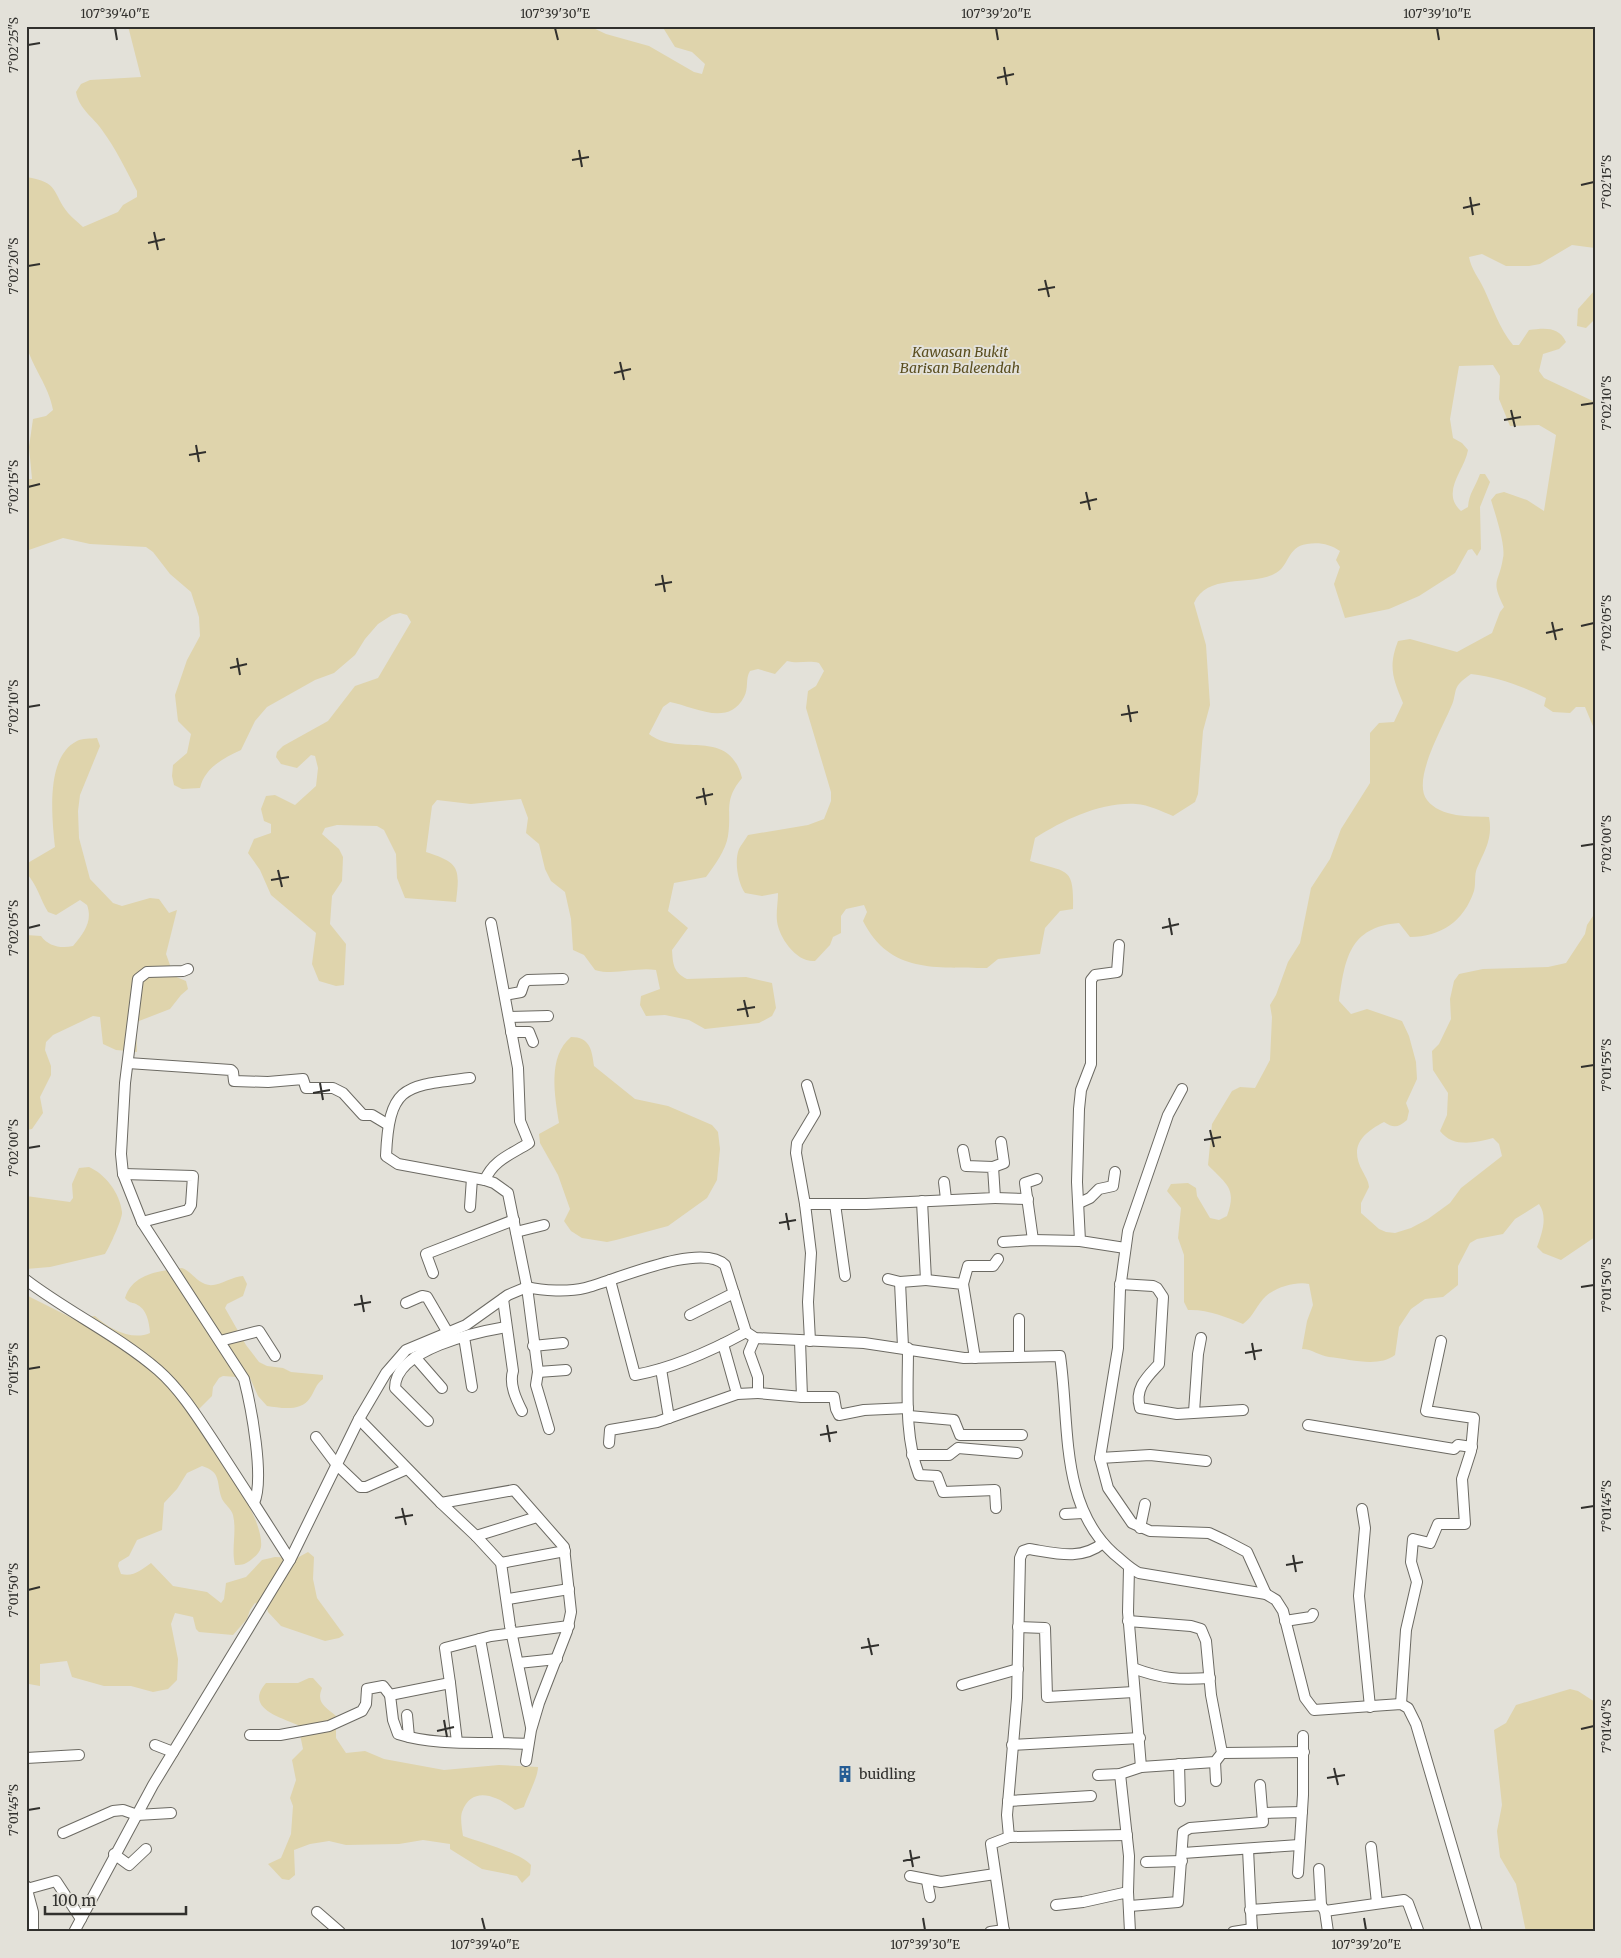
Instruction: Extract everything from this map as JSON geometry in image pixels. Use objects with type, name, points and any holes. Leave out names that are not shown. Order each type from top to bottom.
[{"type":"street","points":[[485,1180],[489,1171],[508,1153],[529,1143],[520,1121],[518,1068],[491,923]]},
{"type":"street","points":[[1080,1241],[1077,1182],[1079,1109],[1081,1090],[1091,1064],[1091,980],[1095,975],[1117,972],[1119,945]]},
{"type":"street","points":[[188,969],[184,971],[146,972],[138,979],[128,1063],[121,1154],[123,1174],[142,1222],[244,1379],[250,1402],[259,1494],[254,1503]]},
{"type":"street","points":[[505,995],[521,992],[524,983],[528,980],[562,979]]},
{"type":"street","points":[[509,1018],[548,1016]]},
{"type":"street","points":[[511,1032],[529,1032],[532,1042]]},
{"type":"street","points":[[128,1063],[231,1070],[234,1081],[268,1082],[303,1079],[306,1088],[333,1088],[343,1093],[363,1115],[372,1115],[387,1124]]},
{"type":"street","points":[[470,1078],[417,1085],[405,1091],[387,1124],[386,1156],[391,1161],[485,1180],[494,1183],[508,1193],[527,1287],[533,1346],[538,1372],[536,1385],[549,1429]]},
{"type":"street","points":[[802,1397],[811,1253],[796,1154],[797,1143],[815,1113],[807,1085]]},
{"type":"street","points":[[1182,1089],[1168,1115],[1143,1182],[1128,1231],[1120,1284],[1118,1348],[1100,1458],[1103,1477],[1115,1501],[1132,1523],[1140,1528],[1150,1531],[1209,1533],[1246,1552],[1266,1594]]},
{"type":"street","points":[[963,1150],[966,1166],[972,1168],[992,1167],[1004,1163],[1001,1142]]},
{"type":"street","points":[[992,1167],[995,1198]]},
{"type":"street","points":[[1079,1203],[1090,1198],[1099,1189],[1113,1186],[1115,1172]]},
{"type":"street","points":[[123,1174],[193,1176],[191,1205],[188,1210],[142,1222]]},
{"type":"street","points":[[470,1207],[472,1178]]},
{"type":"street","points":[[1033,1240],[1025,1183],[1037,1179]]},
{"type":"street","points":[[944,1182],[946,1199]]},
{"type":"street","points":[[805,1204],[946,1199],[1028,1199]]},
{"type":"street","points":[[922,1201],[926,1280]]},
{"type":"street","points":[[834,1204],[845,1276]]},
{"type":"street","points":[[433,1273],[426,1254],[514,1220]]},
{"type":"street","points":[[516,1232],[544,1225]]},
{"type":"street","points":[[1003,1242],[1033,1240],[1080,1241],[1125,1248]]},
{"type":"street","points":[[74,1932],[114,1854],[173,1752],[290,1560],[359,1419],[386,1373],[402,1353],[472,1322],[503,1299],[527,1287],[536,1289],[578,1289],[662,1264],[699,1257],[718,1260],[725,1265],[746,1332],[755,1338],[905,1348],[939,1355],[975,1358],[1060,1356],[1074,1485],[1083,1513],[1103,1543],[1129,1568],[1152,1576],[1266,1594],[1276,1600],[1285,1621],[1308,1704],[1314,1710],[1322,1711],[1401,1704],[1408,1708],[1416,1724],[1477,1932]]},
{"type":"street","points":[[975,1358],[963,1284],[968,1266],[992,1266],[998,1259]]},
{"type":"street","points":[[888,1279],[900,1282],[926,1280],[963,1284]]},
{"type":"street","points":[[26,1280],[55,1302],[91,1323],[157,1370],[173,1385],[203,1425],[290,1560]]},
{"type":"street","points":[[610,1280],[635,1375],[661,1369],[723,1344],[746,1332]]},
{"type":"street","points":[[900,1282],[912,1455],[919,1475],[937,1476],[943,1492],[995,1490],[996,1508]]},
{"type":"street","points":[[1120,1284],[1153,1286],[1157,1288],[1163,1297],[1159,1364],[1145,1377],[1139,1408],[1166,1413],[1243,1410]]},
{"type":"street","points":[[690,1315],[734,1293]]},
{"type":"street","points":[[406,1303],[422,1296],[427,1297],[448,1333]]},
{"type":"street","points":[[503,1299],[514,1395],[522,1411]]},
{"type":"street","points":[[1019,1319],[1019,1356]]},
{"type":"street","points":[[428,1421],[395,1388],[397,1379],[404,1367],[415,1358],[438,1346],[464,1337],[506,1327]]},
{"type":"street","points":[[220,1341],[259,1331],[275,1356]]},
{"type":"street","points":[[464,1337],[472,1386]]},
{"type":"street","points":[[755,1338],[749,1352],[758,1377],[758,1394]]},
{"type":"street","points":[[1194,1412],[1198,1354],[1202,1338]]},
{"type":"street","points":[[1401,1704],[1406,1630],[1417,1582],[1411,1562],[1413,1539],[1430,1543],[1438,1524],[1465,1524],[1462,1479],[1472,1447],[1474,1418],[1426,1411],[1441,1341]]},
{"type":"street","points":[[533,1346],[563,1342]]},
{"type":"street","points":[[723,1344],[737,1394]]},
{"type":"street","points":[[415,1358],[442,1388]]},
{"type":"street","points":[[661,1369],[669,1418]]},
{"type":"street","points":[[538,1372],[566,1370]]},
{"type":"street","points":[[609,1442],[610,1430],[669,1418],[737,1394],[834,1397],[839,1414],[864,1410],[909,1412],[954,1420],[960,1435],[1022,1435]]},
{"type":"street","points":[[359,1419],[501,1563],[531,1730]]},
{"type":"street","points":[[1308,1425],[1454,1449],[1458,1445],[1472,1447]]},
{"type":"street","points":[[316,1437],[337,1464],[363,1488],[407,1469]]},
{"type":"street","points":[[912,1455],[949,1455],[958,1448],[1017,1452]]},
{"type":"street","points":[[1100,1458],[1150,1455],[1206,1461]]},
{"type":"street","points":[[441,1503],[514,1490],[563,1545],[565,1551],[571,1612],[569,1626],[531,1730],[526,1761]]},
{"type":"street","points":[[1140,1528],[1145,1504]]},
{"type":"street","points":[[1362,1509],[1364,1528],[1359,1596],[1370,1706]]},
{"type":"street","points":[[1065,1514],[1083,1513]]},
{"type":"street","points":[[476,1536],[537,1517]]},
{"type":"street","points":[[1009,1837],[1008,1801],[1018,1669],[1018,1573],[1023,1551],[1029,1549],[1077,1555],[1086,1554],[1103,1543]]},
{"type":"street","points":[[501,1563],[565,1551]]},
{"type":"street","points":[[1129,1568],[1128,1621],[1140,1738],[1141,1768]]},
{"type":"street","points":[[508,1599],[569,1588]]},
{"type":"street","points":[[1285,1621],[1311,1617],[1313,1614]]},
{"type":"street","points":[[1128,1621],[1191,1626],[1201,1629],[1206,1641],[1222,1753],[1215,1762],[1216,1781]]},
{"type":"street","points":[[457,1742],[445,1648],[513,1633],[569,1626]]},
{"type":"street","points":[[1018,1627],[1046,1628],[1047,1697],[1134,1692]]},
{"type":"street","points":[[480,1639],[499,1742]]},
{"type":"street","points":[[518,1663],[557,1659]]},
{"type":"street","points":[[1133,1668],[1164,1679],[1178,1681],[1210,1678]]},
{"type":"street","points":[[962,1685],[1018,1669]]},
{"type":"street","points":[[390,1695],[450,1683]]},
{"type":"street","points":[[250,1735],[280,1734],[329,1726],[362,1710],[366,1704],[367,1689],[383,1686],[390,1695],[395,1730],[398,1734],[409,1738],[457,1742],[528,1744]]},
{"type":"street","points":[[407,1715],[409,1738]]},
{"type":"street","points":[[1298,1873],[1304,1736]]},
{"type":"street","points":[[1012,1745],[1140,1738]]},
{"type":"street","points":[[155,1745],[173,1752]]},
{"type":"street","points":[[1222,1753],[1304,1752]]},
{"type":"street","points":[[26,1758],[79,1755]]},
{"type":"street","points":[[1098,1775],[1120,1774],[1141,1768],[1215,1762]]},
{"type":"street","points":[[1179,1764],[1180,1800]]},
{"type":"street","points":[[1120,1774],[1129,1856],[1130,1932]]},
{"type":"street","points":[[1130,1906],[1178,1902],[1184,1830],[1262,1823],[1264,1821],[1264,1814],[1260,1785]]},
{"type":"street","points":[[1008,1801],[1091,1796]]},
{"type":"street","points":[[63,1833],[113,1811],[123,1810],[137,1815],[172,1813]]},
{"type":"street","points":[[1264,1814],[1302,1812]]},
{"type":"street","points":[[990,1932],[1004,1931],[991,1844],[1009,1837],[1127,1835]]},
{"type":"street","points":[[1146,1862],[1248,1849],[1299,1845]]},
{"type":"street","points":[[1372,1847],[1377,1903]]},
{"type":"street","points":[[114,1854],[129,1865],[146,1849]]},
{"type":"street","points":[[1233,1932],[1252,1930],[1248,1849]]},
{"type":"street","points":[[1319,1869],[1323,1908],[1328,1932]]},
{"type":"street","points":[[910,1876],[927,1881],[956,1881],[994,1874]]},
{"type":"street","points":[[33,1932],[33,1912],[27,1888],[56,1881],[81,1919]]},
{"type":"street","points":[[927,1881],[930,1896]]},
{"type":"street","points":[[1056,1905],[1083,1902],[1128,1892]]},
{"type":"street","points":[[1250,1910],[1323,1908],[1406,1901],[1416,1931]]},
{"type":"street","points":[[317,1912],[340,1932]]},
{"type":"green space","name":"Kawasan Bukit Barisan Baleendah","points":[[128,26],[589,26],[606,34],[649,46],[694,72],[702,74],[705,64],[692,52],[675,47],[662,26],[1595,26],[1595,248],[1572,245],[1540,264],[1529,266],[1506,266],[1482,254],[1469,257],[1500,325],[1513,345],[1519,345],[1529,330],[1550,329],[1559,333],[1566,342],[1559,349],[1543,354],[1539,371],[1544,378],[1595,402],[1595,731],[1585,707],[1576,707],[1570,713],[1553,712],[1544,706],[1546,698],[1491,677],[1471,674],[1460,683],[1431,751],[1423,779],[1423,791],[1427,800],[1440,810],[1456,815],[1489,817],[1489,838],[1476,871],[1474,891],[1470,902],[1458,919],[1432,934],[1410,937],[1399,923],[1369,931],[1352,948],[1347,959],[1339,1001],[1351,1014],[1367,1009],[1402,1021],[1409,1036],[1416,1062],[1417,1079],[1406,1103],[1409,1111],[1407,1120],[1398,1126],[1384,1122],[1369,1131],[1357,1148],[1359,1163],[1369,1187],[1361,1203],[1361,1213],[1379,1229],[1395,1233],[1411,1228],[1428,1219],[1450,1203],[1461,1188],[1502,1156],[1499,1144],[1493,1138],[1465,1143],[1451,1140],[1440,1131],[1447,1115],[1448,1093],[1433,1070],[1432,1051],[1439,1044],[1451,1019],[1450,999],[1454,981],[1459,974],[1483,969],[1548,967],[1566,963],[1585,934],[1587,925],[1595,913],[1595,1237],[1561,1260],[1543,1253],[1537,1247],[1544,1220],[1539,1204],[1515,1219],[1503,1234],[1477,1239],[1470,1243],[1458,1266],[1458,1285],[1443,1297],[1425,1299],[1411,1309],[1399,1327],[1395,1355],[1380,1361],[1355,1361],[1326,1356],[1302,1349],[1307,1321],[1313,1305],[1309,1284],[1293,1284],[1281,1287],[1270,1293],[1243,1324],[1209,1312],[1188,1310],[1184,1302],[1184,1255],[1178,1238],[1181,1208],[1167,1191],[1171,1184],[1188,1183],[1196,1188],[1197,1196],[1210,1218],[1219,1220],[1227,1216],[1230,1207],[1230,1193],[1225,1183],[1208,1165],[1212,1124],[1232,1091],[1240,1087],[1255,1088],[1270,1060],[1272,1017],[1270,1005],[1276,995],[1288,962],[1300,943],[1311,888],[1330,859],[1341,829],[1370,783],[1370,733],[1379,723],[1394,722],[1403,703],[1393,673],[1393,658],[1398,641],[1410,639],[1457,652],[1492,633],[1500,612],[1504,607],[1496,586],[1504,553],[1500,529],[1491,500],[1496,494],[1504,492],[1527,500],[1544,511],[1556,435],[1539,425],[1510,426],[1499,399],[1500,376],[1493,365],[1459,366],[1450,419],[1453,438],[1462,443],[1468,450],[1453,489],[1455,504],[1461,511],[1468,507],[1471,494],[1480,474],[1485,474],[1490,482],[1480,507],[1481,549],[1477,556],[1472,549],[1468,550],[1455,573],[1419,596],[1389,609],[1345,618],[1334,584],[1340,567],[1336,560],[1340,551],[1320,543],[1311,543],[1295,549],[1283,567],[1274,574],[1219,584],[1209,587],[1200,594],[1194,603],[1206,645],[1210,705],[1203,731],[1198,794],[1195,802],[1173,816],[1155,808],[1136,804],[1109,806],[1070,819],[1035,838],[1030,861],[1066,873],[1070,878],[1073,895],[1073,909],[1060,911],[1045,928],[1040,954],[998,959],[987,968],[932,967],[916,964],[901,959],[887,951],[874,938],[863,921],[867,912],[864,905],[846,909],[841,916],[841,933],[833,937],[830,945],[815,961],[808,961],[802,958],[790,948],[778,928],[778,893],[762,896],[745,893],[740,884],[737,866],[739,849],[748,835],[808,825],[824,819],[831,801],[831,792],[806,708],[808,691],[816,686],[824,671],[819,663],[787,661],[775,674],[758,669],[750,671],[744,697],[737,706],[729,711],[710,713],[670,702],[663,707],[649,734],[661,741],[675,744],[702,745],[726,753],[736,762],[742,778],[732,793],[729,806],[727,841],[716,863],[706,877],[674,883],[668,911],[688,928],[672,950],[676,970],[687,979],[746,977],[772,983],[776,1008],[772,1016],[759,1023],[705,1029],[689,1020],[665,1015],[646,1016],[640,1005],[641,996],[660,989],[656,970],[603,972],[595,970],[584,955],[573,950],[571,919],[565,892],[551,881],[545,869],[539,844],[526,833],[528,818],[521,799],[471,804],[437,800],[432,806],[426,852],[446,860],[455,868],[458,881],[456,902],[405,898],[397,878],[396,854],[384,830],[377,826],[337,825],[325,828],[322,834],[339,849],[343,857],[342,881],[332,896],[330,924],[346,944],[344,985],[336,986],[319,981],[312,964],[316,933],[271,895],[260,870],[248,853],[254,839],[271,833],[271,824],[264,821],[261,809],[266,796],[275,795],[295,805],[316,786],[318,768],[315,756],[311,755],[297,768],[281,764],[276,757],[277,752],[283,746],[328,721],[355,686],[378,678],[411,622],[407,615],[400,613],[392,615],[378,624],[365,639],[355,655],[334,673],[315,680],[267,707],[255,721],[241,750],[216,764],[206,774],[200,788],[182,789],[174,785],[172,776],[173,765],[187,753],[191,734],[178,721],[175,695],[187,660],[200,636],[199,617],[191,592],[170,574],[153,552],[146,547],[90,544],[63,538],[26,551],[26,479],[32,479],[29,447],[33,419],[46,416],[53,410],[48,393],[26,344],[26,177],[37,179],[50,185],[68,213],[83,227],[118,212],[123,205],[137,197],[137,191],[116,152],[102,130],[83,108],[76,92],[81,84],[90,80],[141,77]]},
{"type":"green space","points":[[1595,290],[1595,319],[1586,328],[1577,326],[1578,309]]},
{"type":"green space","points":[[97,738],[100,746],[80,795],[78,811],[79,838],[90,879],[113,903],[122,906],[150,898],[159,899],[169,913],[177,910],[166,954],[174,976],[186,981],[188,989],[170,1009],[139,1021],[136,1025],[137,1052],[116,1050],[103,1044],[100,1017],[93,1016],[53,1035],[46,1042],[45,1050],[51,1066],[51,1075],[40,1097],[43,1113],[32,1129],[26,1130],[26,935],[41,936],[55,946],[73,946],[84,932],[88,922],[89,911],[87,905],[80,900],[56,915],[48,912],[36,887],[26,873],[26,864],[55,847],[52,805],[55,774],[60,760],[67,749],[77,741]]},
{"type":"green space","points":[[571,1037],[582,1039],[586,1042],[591,1050],[594,1066],[635,1099],[668,1106],[712,1125],[718,1132],[720,1149],[717,1180],[707,1198],[668,1226],[607,1242],[582,1238],[571,1231],[564,1221],[570,1209],[558,1175],[540,1143],[539,1134],[559,1123],[554,1077],[558,1055],[563,1045]]},
{"type":"green space","points":[[89,1167],[106,1179],[115,1191],[121,1205],[122,1215],[105,1254],[50,1267],[26,1269],[26,1196],[70,1202],[73,1198],[72,1184],[79,1168]]},
{"type":"green space","points":[[182,1268],[205,1284],[210,1285],[243,1276],[247,1284],[243,1296],[227,1304],[225,1308],[246,1345],[259,1362],[291,1372],[323,1375],[323,1379],[306,1402],[296,1407],[284,1408],[267,1406],[258,1396],[250,1378],[223,1376],[219,1378],[213,1387],[212,1396],[191,1417],[234,1480],[254,1517],[260,1534],[261,1547],[255,1557],[246,1563],[235,1565],[233,1515],[222,1499],[216,1475],[213,1471],[202,1466],[187,1473],[177,1489],[164,1503],[162,1530],[137,1540],[129,1556],[119,1562],[118,1566],[121,1574],[134,1574],[151,1563],[173,1586],[207,1592],[221,1603],[224,1599],[226,1583],[246,1577],[262,1560],[275,1557],[297,1558],[308,1552],[314,1557],[313,1579],[317,1598],[344,1635],[325,1641],[281,1626],[268,1612],[267,1608],[255,1603],[247,1619],[233,1635],[199,1632],[196,1629],[193,1617],[175,1613],[171,1624],[178,1659],[177,1680],[168,1689],[153,1692],[131,1686],[104,1686],[72,1677],[67,1661],[40,1664],[40,1686],[29,1684],[26,1679],[26,1295],[74,1319],[95,1316],[107,1325],[128,1335],[143,1335],[150,1333],[148,1320],[140,1306],[129,1302],[125,1298],[129,1290],[134,1283],[148,1275]]},
{"type":"green space","points":[[313,1678],[322,1688],[320,1693],[321,1701],[336,1716],[336,1738],[346,1753],[365,1751],[384,1759],[444,1770],[499,1765],[538,1767],[535,1781],[524,1807],[515,1810],[494,1798],[479,1796],[472,1798],[466,1803],[461,1817],[463,1836],[518,1856],[531,1865],[530,1875],[522,1883],[517,1876],[482,1869],[450,1849],[450,1844],[423,1840],[399,1844],[346,1845],[329,1841],[310,1844],[294,1850],[295,1875],[289,1880],[282,1879],[268,1864],[281,1858],[291,1834],[293,1806],[290,1798],[296,1780],[292,1760],[303,1749],[298,1725],[274,1715],[262,1705],[259,1699],[260,1692],[266,1683],[298,1683]]},
{"type":"green space","points":[[1570,1689],[1578,1691],[1595,1702],[1595,1932],[1526,1932],[1516,1884],[1500,1857],[1497,1831],[1502,1805],[1494,1730],[1506,1723],[1516,1705]]},
{"type":"place","name":"buidling","points":[[845,1774]]}]
